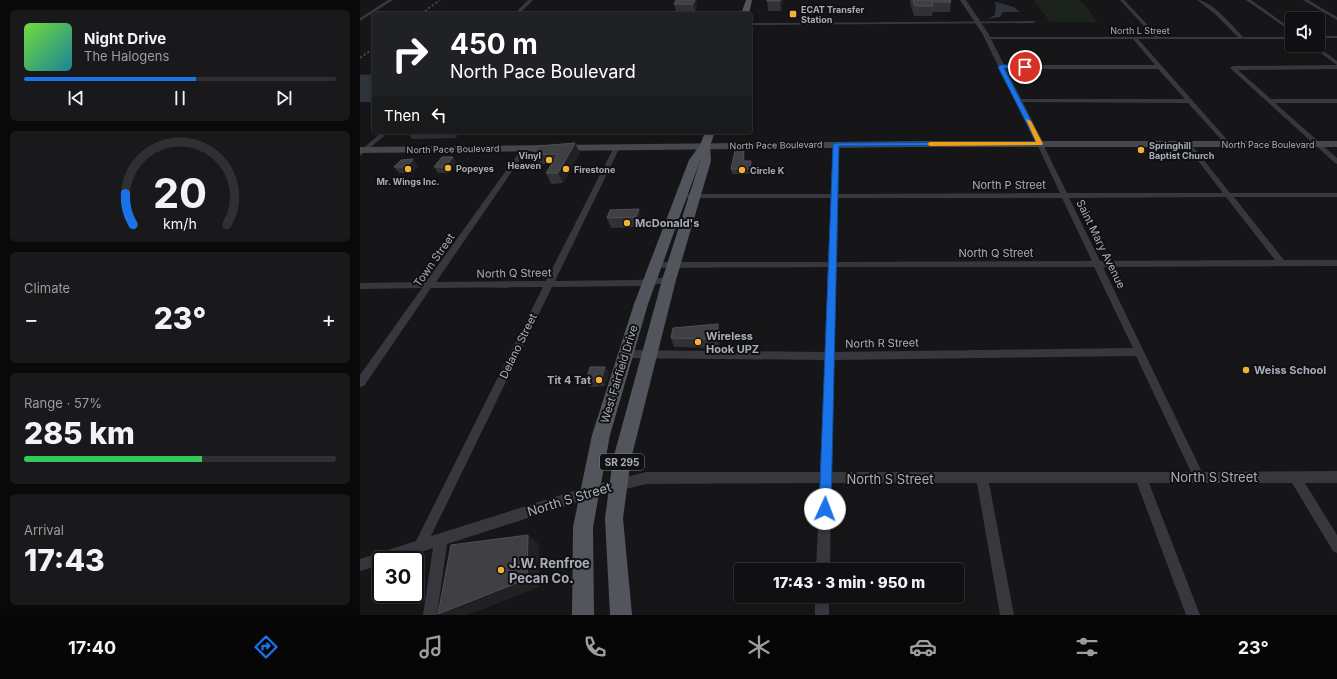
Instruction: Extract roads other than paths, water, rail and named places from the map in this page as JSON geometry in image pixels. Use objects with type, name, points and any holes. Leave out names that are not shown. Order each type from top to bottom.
[{"type":"main road","points":[[746,12],[749,0]]},
{"type":"main road","name":"West Fairfield Drive","points":[[621,615],[614,518],[629,429],[671,272],[706,161],[706,146],[709,134]]},
{"type":"main road","name":"North Pace Boulevard","points":[[362,152],[525,148],[836,144],[1337,144]]},
{"type":"main road","name":"West Fairfield Drive","points":[[583,615],[583,527],[601,435],[625,354],[655,265],[694,160],[706,146]]},
{"type":"street","points":[[372,12],[391,0]]},
{"type":"street","points":[[518,12],[531,0]]},
{"type":"street","name":"Saint Mary Avenue","points":[[963,0],[987,38],[1040,144],[1199,477]]},
{"type":"street","points":[[1122,0],[1158,38]]},
{"type":"street","points":[[1199,0],[1216,12],[1242,38]]},
{"type":"street","points":[[1248,0],[1285,26]]},
{"type":"street","points":[[1306,0],[1337,19]]},
{"type":"street","points":[[360,20],[372,12]]},
{"type":"street","points":[[752,24],[1034,22]]},
{"type":"street","name":"North L Street","points":[[987,38],[1285,38]]},
{"type":"street","points":[[1134,38],[1228,144]]},
{"type":"street","points":[[1325,38],[1337,38]]},
{"type":"street","points":[[1322,52],[1337,63]]},
{"type":"street","points":[[1001,67],[1160,67]]},
{"type":"street","points":[[1337,67],[1233,68],[1337,162]]},
{"type":"street","points":[[1018,101],[1190,101]]},
{"type":"street","points":[[1269,101],[1337,102]]},
{"type":"street","points":[[362,152],[384,134]]},
{"type":"street","points":[[823,563],[836,144]]},
{"type":"street","points":[[1188,144],[1282,264]]},
{"type":"street","name":"Delano Street","points":[[420,546],[617,147]]},
{"type":"street","name":"Town Street","points":[[360,383],[525,148]]},
{"type":"street","name":"North P Street","points":[[680,197],[1337,195]]},
{"type":"street","name":"North Q Street","points":[[360,286],[649,282],[671,272],[832,264],[1337,263]]},
{"type":"street","name":"North Q Street","points":[[655,265],[671,272]]},
{"type":"street","name":"North R Street","points":[[625,354],[698,356],[829,356],[1140,352]]},
{"type":"street","points":[[1295,477],[1337,546]]},
{"type":"street","name":"North S Street","points":[[360,565],[590,492],[646,478],[982,479],[1337,477]]},
{"type":"street","points":[[1141,478],[1193,615]]},
{"type":"street","points":[[982,479],[1007,615]]},
{"type":"street","points":[[430,615],[441,539]]},
{"type":"street","points":[[822,603],[822,615]]},
{"type":"railway","points":[[424,12],[440,0]]},
{"type":"railway","points":[[360,58],[372,49]]},
{"type":"place","name":"ECAT Transfer Station","points":[[793,14]]},
{"type":"place","name":"Springhill Baptist Church","points":[[1141,150]]},
{"type":"place","name":"Vinyl Heaven","points":[[549,160]]},
{"type":"place","name":"Popeyes","points":[[448,168]]},
{"type":"place","name":"Mr. Wings Inc.","points":[[408,169]]},
{"type":"place","name":"Firestone","points":[[566,169]]},
{"type":"place","name":"Circle K","points":[[742,170]]},
{"type":"place","name":"McDonald's","points":[[627,223]]},
{"type":"place","name":"Wireless Hook UPZ","points":[[698,342]]},
{"type":"place","name":"Weiss School","points":[[1246,370]]},
{"type":"place","name":"Tit 4 Tat","points":[[599,380]]},
{"type":"place","name":"J.W. Renfroe Pecan Co.","points":[[501,570]]}]
